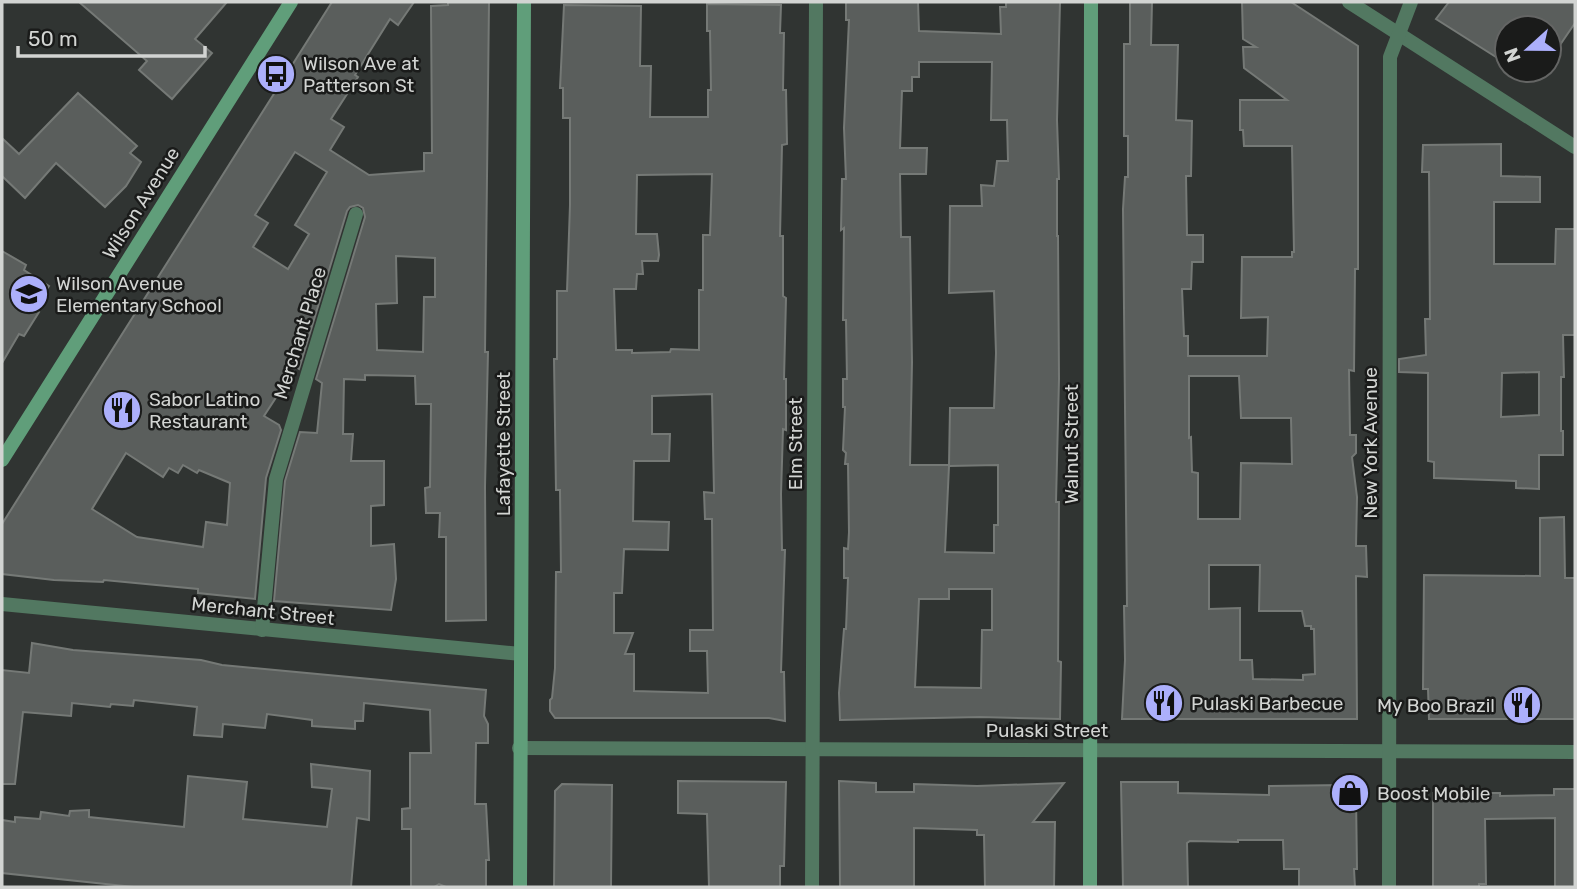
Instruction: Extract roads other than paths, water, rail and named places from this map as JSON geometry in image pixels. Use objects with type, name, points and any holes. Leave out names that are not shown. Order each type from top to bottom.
[{"type":"street","name":"Wilson Avenue","points":[[2,460],[291,2]]},
{"type":"street","name":"Lafayette Street","points":[[520,887],[524,2]]},
{"type":"street","name":"Elm Street","points":[[812,887],[816,2]]},
{"type":"street","name":"Walnut Street","points":[[1090,887],[1091,2]]},
{"type":"street","points":[[1349,2],[1575,148]]},
{"type":"street","name":"New York Avenue","points":[[1389,887],[1390,57],[1410,2]]},
{"type":"street","name":"Merchant Place","points":[[262,630],[275,479],[356,214]]},
{"type":"street","name":"Merchant Street","points":[[2,604],[521,654]]},
{"type":"street","name":"Pulaski Street","points":[[519,748],[1575,752]]},
{"type":"place","name":"Wilson Ave at Patterson St","points":[[276,74]]},
{"type":"place","name":"Wilson Avenue Elementary School","points":[[29,294]]},
{"type":"place","name":"Sabor Latino Restaurant","points":[[122,410]]},
{"type":"place","name":"Pulaski Barbecue","points":[[1164,703]]},
{"type":"place","name":"My Boo Brazil","points":[[1522,705]]},
{"type":"place","name":"Boost Mobile","points":[[1350,793]]}]
